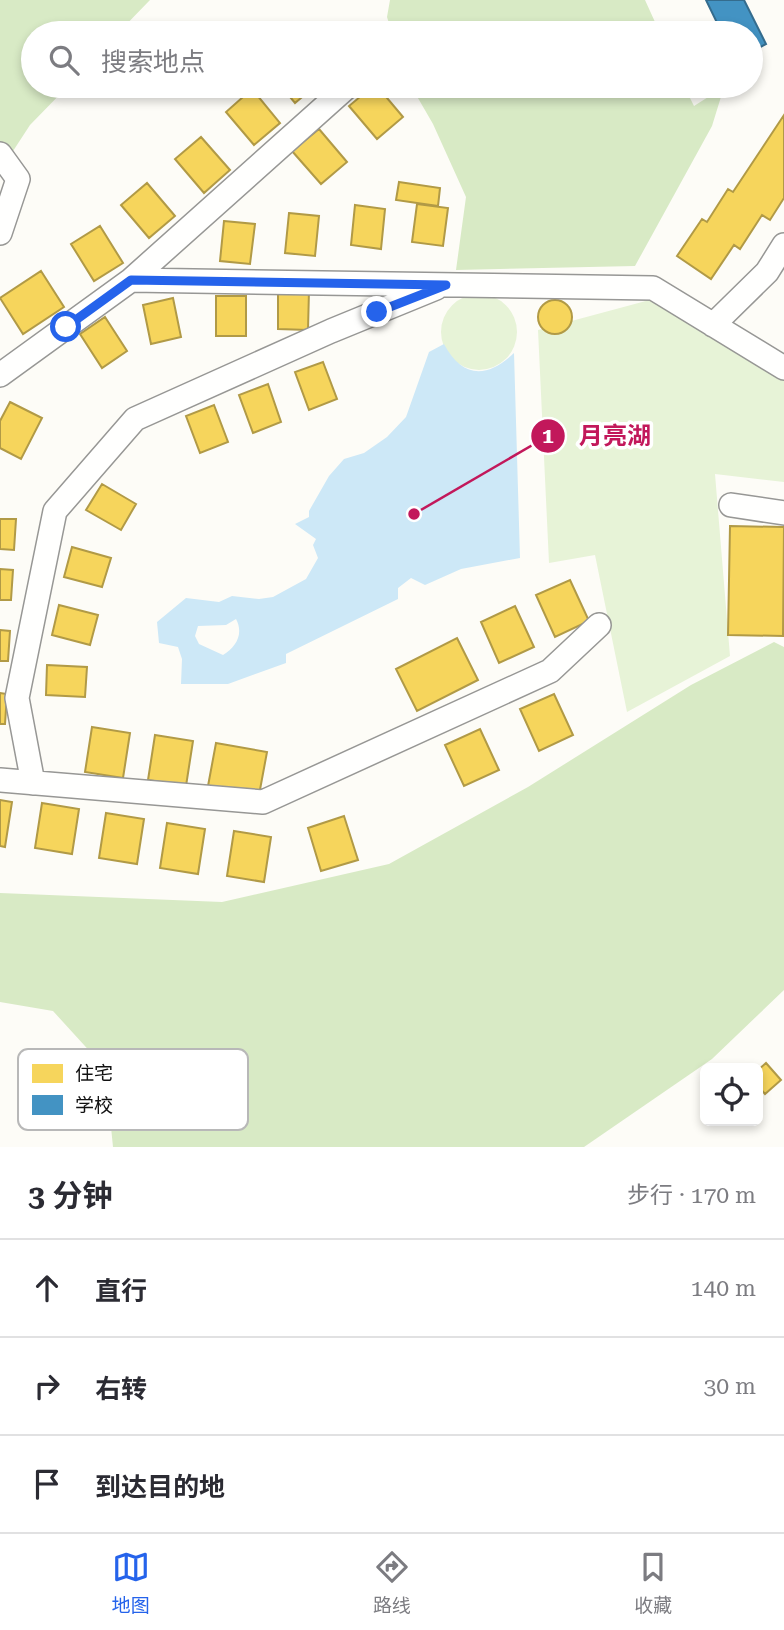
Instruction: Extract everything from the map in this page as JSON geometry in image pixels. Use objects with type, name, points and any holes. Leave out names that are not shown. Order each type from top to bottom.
[{"type":"street","points":[[0,375],[131,280],[335,98]]},
{"type":"street","points":[[0,154],[18,179],[0,233]]},
{"type":"street","points":[[713,325],[767,272],[784,245]]},
{"type":"street","points":[[131,280],[653,288],[784,369]]},
{"type":"street","points":[[33,783],[17,698],[55,511],[135,419],[331,331],[446,285]]},
{"type":"street","points":[[730,505],[784,513]]},
{"type":"street","points":[[0,780],[263,802],[550,671],[599,625]]},
{"type":"green space","points":[[0,0],[150,0],[130,21],[21,21],[21,98],[56,98],[30,125],[0,171]]},
{"type":"green space","points":[[390,0],[645,0],[655,21],[388,21]]},
{"type":"green space","points":[[418,98],[690,98],[694,106],[707,98],[721,98],[712,126],[635,266],[456,270],[466,197],[433,124]]},
{"type":"green space","points":[[479,294],[494,297],[506,305],[514,317],[517,332],[514,347],[506,359],[494,367],[479,370],[464,367],[452,359],[444,347],[441,332],[444,317],[452,305],[464,297]]},
{"type":"green space","points":[[657,298],[784,374],[784,482],[715,474],[730,656],[627,712],[595,555],[549,563],[538,330]]},
{"type":"green space","points":[[774,642],[784,647],[784,990],[712,1059],[700,1063],[700,1067],[584,1147],[113,1147],[111,1130],[248,1130],[248,1049],[88,1049],[53,1011],[0,1002],[0,893],[222,902],[389,864],[528,787],[691,685]]},
{"type":"water","points":[[444,344],[459,363],[476,371],[494,367],[514,353],[520,558],[461,569],[425,585],[411,578],[398,588],[398,599],[286,654],[286,663],[228,684],[181,684],[182,659],[178,647],[159,643],[157,622],[186,598],[219,602],[232,596],[259,599],[273,597],[306,579],[318,558],[313,545],[316,539],[295,524],[309,517],[309,511],[329,476],[344,459],[364,453],[387,437],[406,417],[429,352]],"holes":[[[236,619],[237,640],[223,655],[199,644],[195,636],[198,626],[226,625]]]},
{"type":"building: 住宅","points":[[242,98],[259,98],[280,123],[254,145],[226,112]]},
{"type":"building: 住宅","points":[[359,98],[387,98],[403,117],[377,139],[349,106]]},
{"type":"building: 住宅","points":[[784,115],[784,198],[770,220],[762,215],[740,249],[734,245],[711,279],[677,256],[702,219],[707,222],[728,189],[733,192]]},
{"type":"building: 住宅","points":[[319,129],[347,162],[321,184],[292,151]]},
{"type":"building: 住宅","points":[[201,137],[230,170],[204,193],[175,159]]},
{"type":"building: 住宅","points":[[399,182],[440,188],[438,206],[396,200]]},
{"type":"building: 住宅","points":[[147,183],[175,216],[149,238],[121,205]]},
{"type":"building: 住宅","points":[[417,204],[448,208],[443,246],[412,242]]},
{"type":"building: 住宅","points":[[355,205],[385,209],[381,249],[351,245]]},
{"type":"building: 住宅","points":[[289,213],[319,216],[315,256],[285,253]]},
{"type":"building: 住宅","points":[[224,221],[255,224],[250,264],[220,261]]},
{"type":"building: 住宅","points":[[100,226],[123,263],[94,281],[71,244]]},
{"type":"building: 住宅","points":[[41,271],[64,307],[23,334],[0,298]]},
{"type":"building: 住宅","points":[[278,289],[309,290],[308,330],[278,329]]},
{"type":"building: 住宅","points":[[216,296],[246,296],[246,336],[216,336]]},
{"type":"building: 住宅","points":[[173,298],[181,337],[151,344],[143,305]]},
{"type":"building: 住宅","points":[[555,300],[567,305],[572,317],[567,329],[555,334],[543,329],[538,317],[543,305]]},
{"type":"building: 住宅","points":[[105,317],[127,351],[102,368],[80,334]]},
{"type":"building: 住宅","points":[[323,362],[337,399],[309,410],[295,372]]},
{"type":"building: 住宅","points":[[268,384],[281,422],[253,433],[239,395]]},
{"type":"building: 住宅","points":[[10,402],[42,418],[21,459],[0,448],[0,421]]},
{"type":"building: 住宅","points":[[214,405],[228,442],[200,453],[186,416]]},
{"type":"building: 住宅","points":[[102,484],[136,504],[121,530],[86,510]]},
{"type":"building: 住宅","points":[[0,519],[16,519],[14,550],[0,549]]},
{"type":"building: 住宅","points":[[730,526],[784,527],[783,636],[728,635]]},
{"type":"building: 住宅","points":[[72,547],[111,558],[102,587],[64,577]]},
{"type":"building: 住宅","points":[[0,569],[13,570],[11,600],[0,600]]},
{"type":"building: 住宅","points":[[570,580],[589,621],[555,637],[536,595]]},
{"type":"building: 住宅","points":[[59,605],[98,615],[90,645],[52,635]]},
{"type":"building: 住宅","points":[[515,606],[534,647],[499,663],[481,622]]},
{"type":"building: 住宅","points":[[0,630],[10,631],[8,661],[0,661]]},
{"type":"building: 住宅","points":[[457,638],[478,680],[417,711],[396,669]]},
{"type":"building: 住宅","points":[[47,665],[87,667],[85,697],[46,695]]},
{"type":"building: 住宅","points":[[0,693],[7,694],[5,724],[0,724]]},
{"type":"building: 住宅","points":[[554,694],[573,735],[539,751],[520,709]]},
{"type":"building: 住宅","points":[[92,727],[130,733],[123,778],[85,772]]},
{"type":"building: 住宅","points":[[480,729],[499,770],[464,786],[445,745]]},
{"type":"building: 住宅","points":[[155,735],[193,741],[186,786],[148,780]]},
{"type":"building: 住宅","points":[[216,743],[267,752],[259,795],[208,786]]},
{"type":"building: 住宅","points":[[0,800],[12,802],[5,847],[0,846]]},
{"type":"building: 住宅","points":[[42,803],[79,809],[72,854],[35,848]]},
{"type":"building: 住宅","points":[[106,813],[144,819],[137,864],[99,858]]},
{"type":"building: 住宅","points":[[344,816],[358,860],[321,871],[308,828]]},
{"type":"building: 住宅","points":[[167,823],[205,829],[198,874],[160,868]]},
{"type":"building: 住宅","points":[[234,831],[271,837],[264,882],[227,876]]},
{"type":"building: 住宅","points":[[766,1063],[781,1080],[765,1094],[763,1092],[763,1066]]},
{"type":"building: 学校","points":[[706,0],[744,0],[754,21],[716,21]]},
{"type":"place","name":"月亮湖","points":[[414,514]]},
{"type":"route","points":[[66,327],[131,280],[446,285],[377,312]]}]
